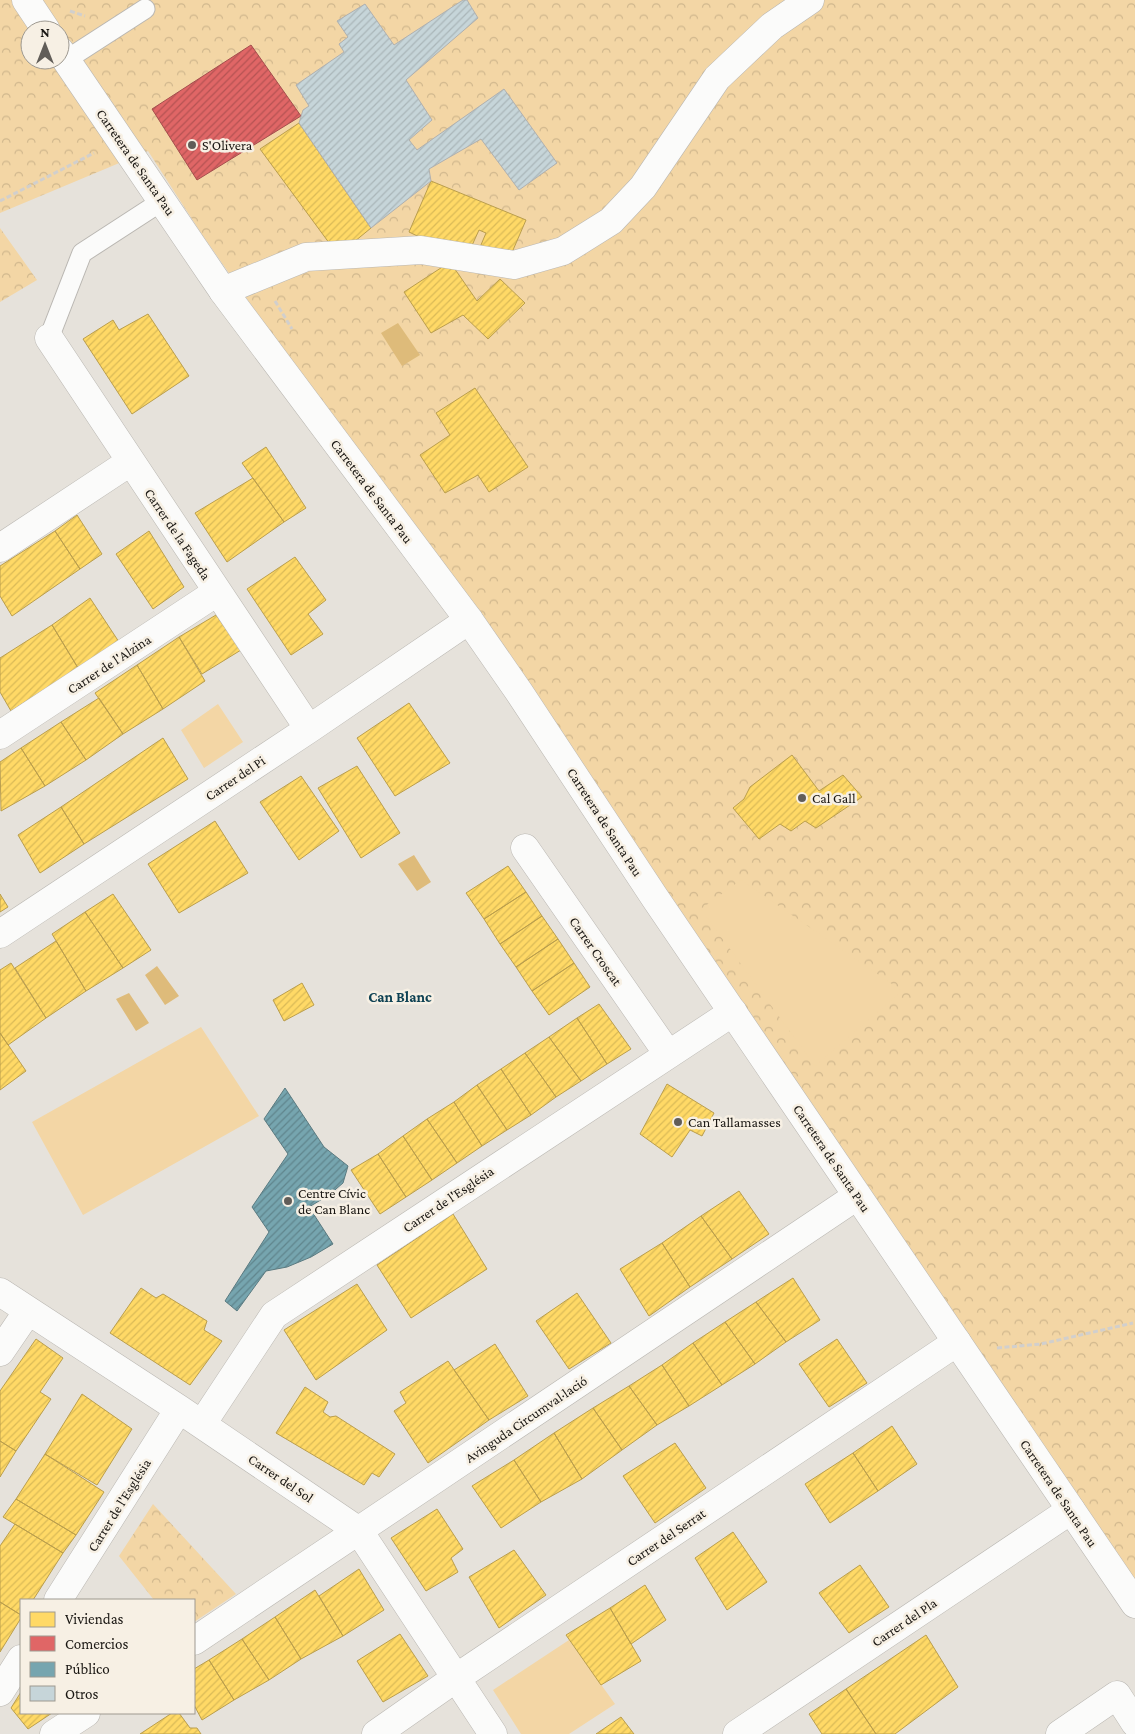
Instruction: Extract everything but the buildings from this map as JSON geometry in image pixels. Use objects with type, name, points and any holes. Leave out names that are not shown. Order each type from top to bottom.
[{"type":"street","points":[[26,0],[39,20]]},
{"type":"street","points":[[224,291],[306,257],[421,250],[514,265],[563,251],[611,221],[643,187],[717,78],[772,26],[810,0]]},
{"type":"street","name":"Carretera de Santa Pau","points":[[70,66],[224,291],[469,620],[525,701],[649,890],[1135,1604]]},
{"type":"street","name":"Carrer de la Fageda","points":[[48,338],[309,729]]},
{"type":"street","points":[[0,548],[130,462]]},
{"type":"street","name":"Carrer de l'Alzina","points":[[0,735],[217,592]]},
{"type":"street","name":"Carrer del Pi","points":[[0,934],[309,729],[469,620]]},
{"type":"street","name":"Carrer Croscat","points":[[524,848],[668,1054]]},
{"type":"street","name":"Carrer de l'Església","points":[[202,1424],[274,1315],[733,1012]]},
{"type":"street","name":"Avinguda Circumval·lació","points":[[195,1640],[857,1196]]},
{"type":"street","name":"Carrer del Sol","points":[[0,1292],[202,1424],[359,1531],[493,1734]]},
{"type":"street","points":[[0,1352],[28,1310]]},
{"type":"street","name":"Carrer del Serrat","points":[[376,1734],[456,1678],[957,1342]]},
{"type":"street","name":"Carrer de l'Església","points":[[59,1599],[179,1409]]},
{"type":"street","name":"Carrer del Pla","points":[[737,1734],[1071,1510]]},
{"type":"street","points":[[0,1692],[20,1661]]},
{"type":"street","points":[[1060,1734],[1117,1695],[1135,1723]]},
{"type":"street","points":[[54,1734],[84,1714]]},
{"type":"lane","points":[[70,52],[146,9]]},
{"type":"lane","points":[[48,338],[82,253],[162,201]]},
{"type":"path","points":[[0,201],[119,139]]},
{"type":"path","points":[[957,1342],[1000,1349],[1041,1344],[1133,1323]]},
{"type":"green space","points":[[0,0],[1135,0],[1135,1604],[293,365],[201,233],[148,151],[0,213]]},
{"type":"green space","points":[[0,228],[37,280],[0,302]]},
{"type":"green space","points":[[218,704],[243,742],[204,768],[181,730]]},
{"type":"green space","points":[[741,880],[902,991],[815,1066],[701,909]]},
{"type":"green space","points":[[201,1027],[259,1116],[83,1215],[32,1122]]},
{"type":"green space","points":[[153,1504],[236,1594],[195,1621],[195,1599],[153,1599],[119,1556]]},
{"type":"green space","points":[[569,1640],[615,1704],[569,1734],[521,1734],[493,1690]]},
{"type":"shaded area","points":[[398,323],[420,355],[402,366],[381,333]]},
{"type":"shaded area","points":[[414,855],[431,882],[417,891],[398,864]]},
{"type":"shaded area","points":[[157,966],[179,996],[165,1005],[145,975]]},
{"type":"shaded area","points":[[129,993],[149,1023],[136,1031],[116,999]]},
{"type":"place","name":"S'Olivera","points":[[192,145]]},
{"type":"place","name":"Cal Gall","points":[[802,798]]},
{"type":"place","name":"Can Tallamasses","points":[[678,1122]]},
{"type":"place","name":"Centre Cívic de Can Blanc","points":[[288,1201]]},
{"type":"district","name":"Can Blanc","points":[[400,997]]}]
